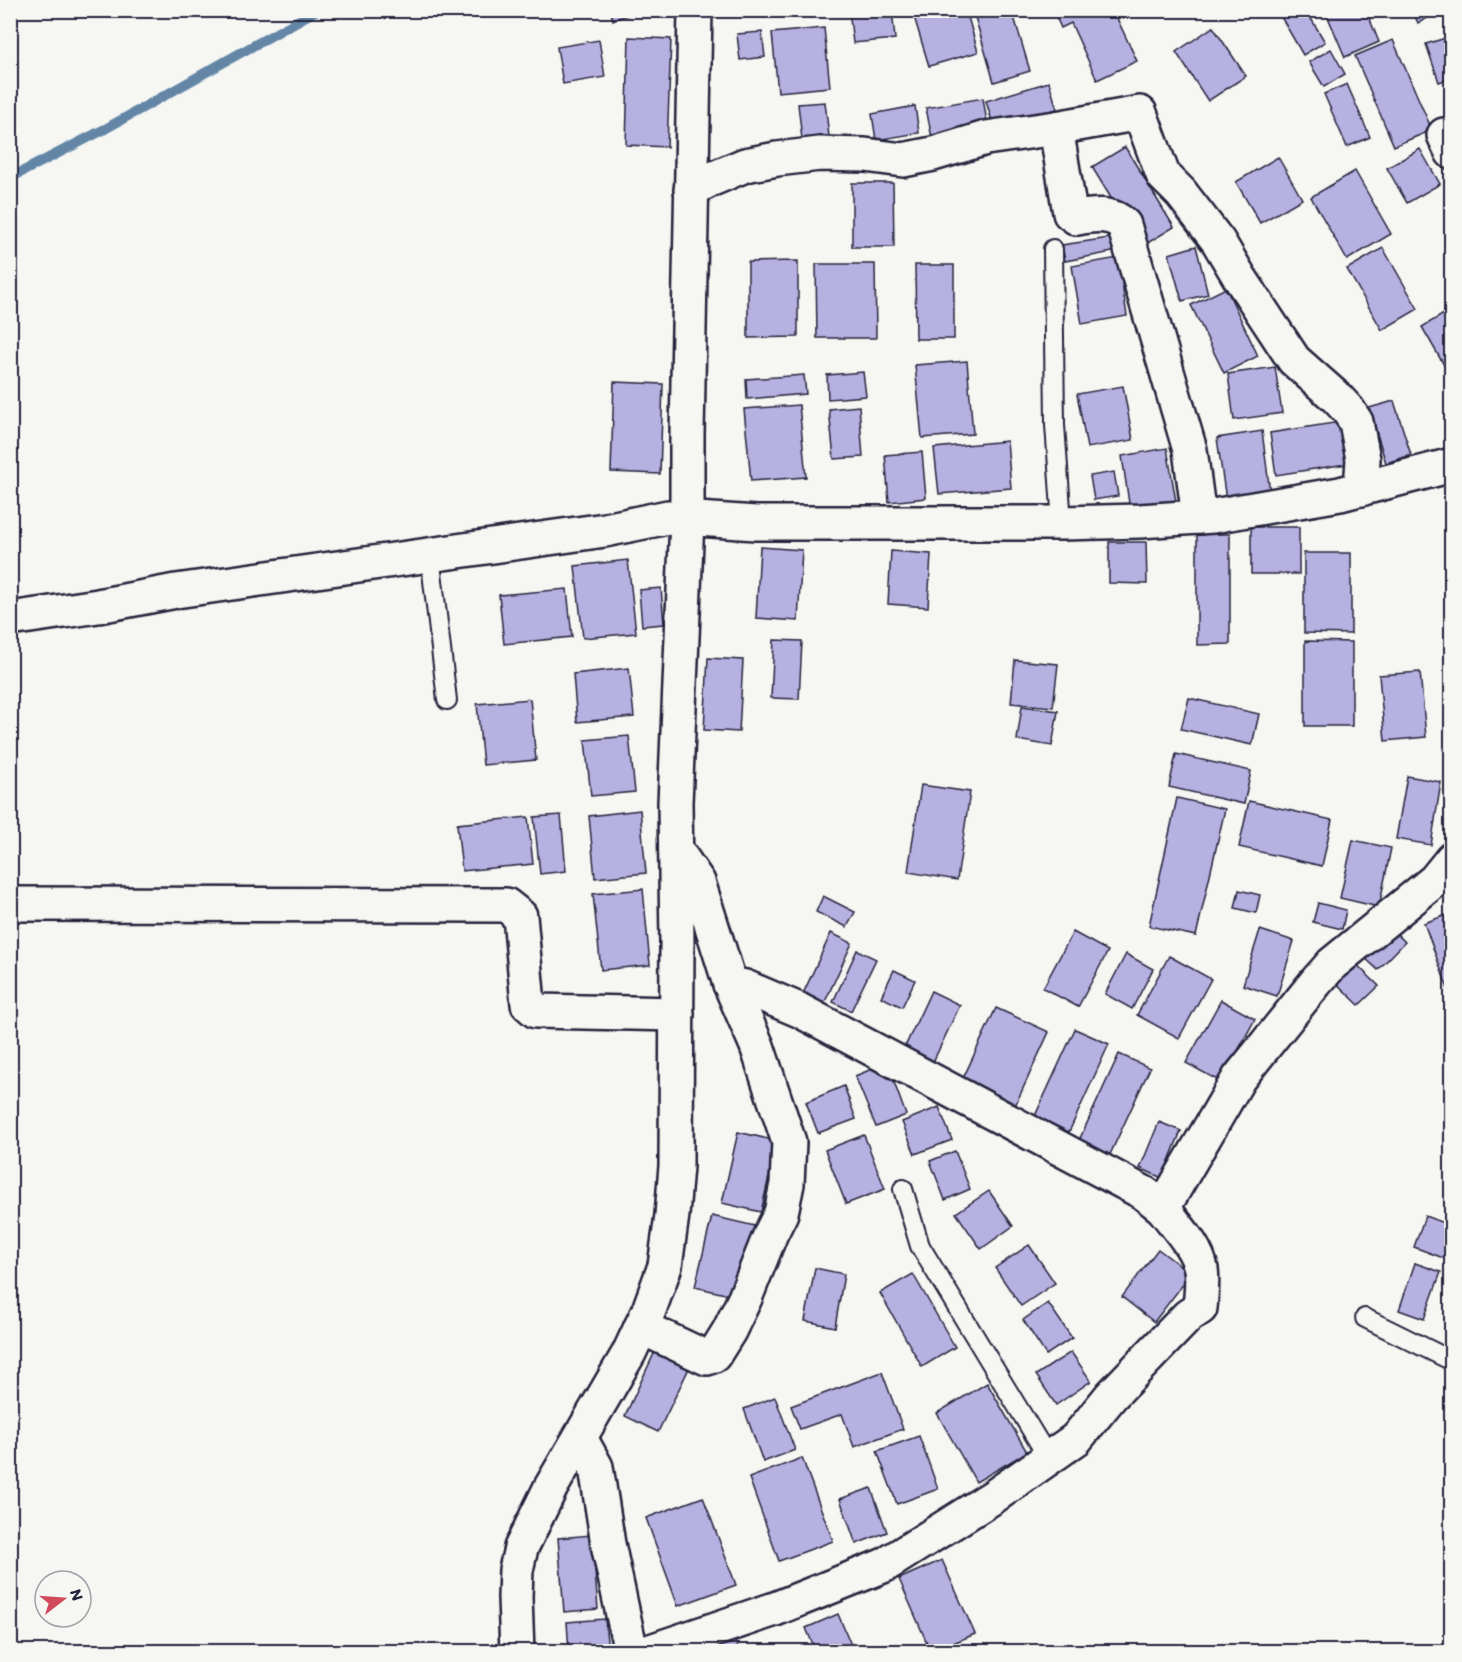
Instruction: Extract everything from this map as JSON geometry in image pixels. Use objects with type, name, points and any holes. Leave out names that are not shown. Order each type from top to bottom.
[{"type":"street","points":[[517,1652],[516,1570],[521,1548],[551,1487],[629,1353],[641,1327],[665,1266],[672,1215],[676,1166],[675,803],[687,519],[695,10]]},
{"type":"street","points":[[691,190],[745,165],[777,159],[820,154],[866,155],[903,160],[933,154],[986,138],[1140,113],[1163,176],[1181,193],[1218,241],[1294,360],[1348,410],[1356,422],[1363,459],[1361,489]]},
{"type":"street","points":[[1056,128],[1070,213],[1077,218],[1096,214],[1120,220],[1124,225],[1190,450],[1198,517]]},
{"type":"street","points":[[10,619],[98,606],[176,591],[605,530],[668,517],[756,523],[1062,524],[1198,517],[1329,496],[1452,465]]},
{"type":"street","points":[[641,1327],[707,1358],[714,1354],[729,1331],[745,1298],[781,1213],[787,1184],[789,1143],[757,1046],[730,984],[698,882],[676,850]]},
{"type":"street","points":[[1163,1208],[1239,1078],[1316,982],[1332,964],[1435,880],[1452,859]]},
{"type":"street","points":[[10,904],[506,905],[520,916],[528,1004],[536,1011],[677,1014]]},
{"type":"street","points":[[648,1652],[775,1608],[885,1565],[993,1497],[1076,1439],[1111,1396],[1188,1316],[1200,1308],[1201,1268],[1195,1253],[1163,1208],[1144,1193],[798,1010],[745,987],[730,984]]},
{"type":"street","points":[[580,1438],[596,1467],[608,1544],[632,1652]]},
{"type":"lane","points":[[1053,249],[1056,424],[1062,524]]},
{"type":"lane","points":[[430,555],[447,700]]},
{"type":"lane","points":[[903,1190],[920,1246],[1049,1458]]},
{"type":"lane","points":[[1365,1318],[1452,1361]]},
{"type":"building","points":[[610,10],[642,10],[613,20]]},
{"type":"building","points":[[849,10],[892,10],[895,39],[853,43]]},
{"type":"building","points":[[912,10],[966,10],[978,52],[929,66]]},
{"type":"building","points":[[998,10],[1012,10],[1030,71],[994,82],[975,17]]},
{"type":"building","points":[[1053,10],[1113,10],[1137,61],[1097,80],[1071,23],[1061,28]]},
{"type":"building","points":[[1277,10],[1306,10],[1325,42],[1303,55]]},
{"type":"building","points":[[1325,10],[1366,10],[1379,42],[1345,57]]},
{"type":"building","points":[[1412,10],[1443,10],[1418,23]]},
{"type":"building","points":[[1213,27],[1246,76],[1208,101],[1176,52]]},
{"type":"building","points":[[824,28],[830,87],[778,92],[772,33]]},
{"type":"building","points":[[762,32],[765,57],[740,60],[737,34]]},
{"type":"building","points":[[1452,36],[1452,78],[1439,82],[1426,44]]},
{"type":"building","points":[[629,37],[671,39],[667,147],[626,145]]},
{"type":"building","points":[[599,40],[605,77],[563,84],[557,47]]},
{"type":"building","points":[[1393,40],[1432,130],[1394,146],[1355,56]]},
{"type":"building","points":[[1331,49],[1345,74],[1324,87],[1309,62]]},
{"type":"building","points":[[1049,82],[1057,109],[994,128],[986,101]]},
{"type":"building","points":[[1347,84],[1370,137],[1347,147],[1324,94]]},
{"type":"building","points":[[983,98],[988,129],[932,138],[926,108]]},
{"type":"building","points":[[825,102],[830,145],[803,148],[798,104]]},
{"type":"building","points":[[915,106],[919,133],[876,140],[872,114]]},
{"type":"building","points":[[1125,147],[1174,227],[1141,247],[1092,167]]},
{"type":"building","points":[[1420,149],[1440,184],[1407,203],[1387,168]]},
{"type":"building","points":[[1278,157],[1302,199],[1260,223],[1236,182]]},
{"type":"building","points":[[1355,171],[1391,234],[1347,260],[1311,197]]},
{"type":"building","points":[[852,183],[893,183],[894,247],[852,247]]},
{"type":"building","points":[[1116,237],[1118,251],[1065,261],[1062,245]]},
{"type":"building","points":[[1196,246],[1208,294],[1182,301],[1169,254]]},
{"type":"building","points":[[1383,248],[1418,309],[1382,330],[1347,269]]},
{"type":"building","points":[[1118,258],[1127,316],[1082,324],[1072,266]]},
{"type":"building","points":[[798,261],[798,337],[748,338],[748,262]]},
{"type":"building","points":[[816,264],[875,264],[876,338],[817,338]]},
{"type":"building","points":[[915,265],[954,265],[954,339],[916,339]]},
{"type":"building","points":[[1226,288],[1258,356],[1224,373],[1191,305]]},
{"type":"building","points":[[1452,309],[1452,370],[1448,372],[1422,327]]},
{"type":"building","points":[[967,361],[973,434],[922,438],[915,365]]},
{"type":"building","points":[[1275,367],[1282,413],[1234,420],[1228,374]]},
{"type":"building","points":[[863,372],[866,396],[828,399],[827,375]]},
{"type":"building","points":[[804,375],[806,394],[747,399],[746,379]]},
{"type":"building","points":[[614,382],[663,384],[660,474],[611,472]]},
{"type":"building","points":[[1123,386],[1133,440],[1087,448],[1077,394]]},
{"type":"building","points":[[1394,401],[1411,455],[1386,463],[1369,408]]},
{"type":"building","points":[[799,405],[806,477],[751,481],[744,409]]},
{"type":"building","points":[[859,406],[863,457],[834,459],[829,409]]},
{"type":"building","points":[[1340,422],[1346,464],[1276,475],[1270,433]]},
{"type":"building","points":[[1262,431],[1270,493],[1226,500],[1217,438]]},
{"type":"building","points":[[1007,441],[1011,488],[939,494],[934,448]]},
{"type":"building","points":[[1167,448],[1176,502],[1130,510],[1122,456]]},
{"type":"building","points":[[922,452],[926,498],[889,502],[885,455]]},
{"type":"building","points":[[1114,472],[1118,496],[1094,500],[1090,476]]},
{"type":"building","points":[[1251,527],[1299,527],[1299,574],[1251,574]]},
{"type":"building","points":[[1197,534],[1230,534],[1230,644],[1197,645]]},
{"type":"building","points":[[1109,542],[1146,542],[1147,584],[1109,583]]},
{"type":"building","points":[[760,547],[802,550],[798,621],[756,618]]},
{"type":"building","points":[[891,551],[931,554],[928,607],[888,604]]},
{"type":"building","points":[[1304,553],[1351,553],[1351,634],[1304,633]]},
{"type":"building","points":[[628,560],[636,633],[583,638],[575,566]]},
{"type":"building","points":[[661,588],[664,624],[642,626],[639,590]]},
{"type":"building","points":[[567,589],[572,637],[504,644],[499,595]]},
{"type":"building","points":[[774,640],[802,641],[799,699],[771,698]]},
{"type":"building","points":[[1305,641],[1352,642],[1352,726],[1305,726]]},
{"type":"building","points":[[708,658],[743,660],[739,732],[704,730]]},
{"type":"building","points":[[1015,660],[1058,664],[1053,707],[1011,703]]},
{"type":"building","points":[[629,668],[634,717],[577,722],[573,674]]},
{"type":"building","points":[[1420,672],[1426,737],[1385,741],[1379,675]]},
{"type":"building","points":[[1189,698],[1259,714],[1252,745],[1181,729]]},
{"type":"building","points":[[530,699],[536,760],[483,765],[477,704]]},
{"type":"building","points":[[1022,706],[1058,711],[1052,746],[1017,740]]},
{"type":"building","points":[[629,736],[635,792],[591,796],[585,740]]},
{"type":"building","points":[[1176,754],[1251,771],[1244,804],[1169,787]]},
{"type":"building","points":[[1407,776],[1441,782],[1431,845],[1396,839]]},
{"type":"building","points":[[921,785],[970,792],[957,880],[908,872]]},
{"type":"building","points":[[1177,798],[1225,809],[1196,936],[1149,926]]},
{"type":"building","points":[[1249,801],[1332,820],[1322,866],[1239,847]]},
{"type":"building","points":[[640,810],[646,873],[595,878],[589,816]]},
{"type":"building","points":[[561,815],[566,871],[540,874],[534,817]]},
{"type":"building","points":[[528,817],[533,864],[462,871],[457,824]]},
{"type":"building","points":[[1353,840],[1391,848],[1379,907],[1340,898]]},
{"type":"building","points":[[643,889],[650,965],[601,970],[593,894]]},
{"type":"building","points":[[1239,890],[1260,895],[1256,913],[1235,908]]},
{"type":"building","points":[[823,896],[855,912],[847,927],[816,912]]},
{"type":"building","points":[[1318,903],[1346,910],[1342,929],[1313,922]]},
{"type":"building","points":[[1452,913],[1452,1000],[1424,923]]},
{"type":"building","points":[[1391,928],[1405,942],[1378,970],[1363,956]]},
{"type":"building","points":[[1260,930],[1294,941],[1277,996],[1243,985]]},
{"type":"building","points":[[1073,932],[1108,951],[1078,1007],[1043,988]]},
{"type":"building","points":[[831,933],[852,943],[823,1006],[802,996]]},
{"type":"building","points":[[857,950],[876,959],[851,1011],[833,1002]]},
{"type":"building","points":[[1126,954],[1153,969],[1132,1009],[1105,994]]},
{"type":"building","points":[[1169,956],[1211,979],[1179,1038],[1137,1015]]},
{"type":"building","points":[[1352,960],[1379,986],[1359,1005],[1333,980]]},
{"type":"building","points":[[894,970],[915,980],[902,1007],[881,997]]},
{"type":"building","points":[[931,991],[960,1005],[933,1062],[904,1049]]},
{"type":"building","points":[[1221,1000],[1255,1019],[1221,1082],[1186,1063]]},
{"type":"building","points":[[996,1008],[1049,1032],[1013,1110],[960,1085]]},
{"type":"building","points":[[1075,1029],[1109,1044],[1069,1132],[1035,1116]]},
{"type":"building","points":[[1119,1054],[1150,1068],[1107,1161],[1076,1147]]},
{"type":"building","points":[[887,1063],[906,1115],[876,1127],[855,1076]]},
{"type":"building","points":[[844,1086],[856,1119],[818,1133],[806,1102]]},
{"type":"building","points":[[939,1107],[952,1140],[915,1154],[902,1122]]},
{"type":"building","points":[[1159,1122],[1181,1131],[1162,1178],[1140,1168]]},
{"type":"building","points":[[738,1132],[777,1141],[761,1212],[722,1203]]},
{"type":"building","points":[[864,1135],[885,1189],[846,1204],[825,1150]]},
{"type":"building","points":[[955,1151],[970,1189],[945,1200],[930,1161]]},
{"type":"building","points":[[989,1191],[1013,1226],[981,1249],[956,1213]]},
{"type":"building","points":[[712,1216],[755,1226],[738,1297],[695,1287]]},
{"type":"building","points":[[1425,1216],[1452,1226],[1452,1244],[1446,1259],[1414,1247]]},
{"type":"building","points":[[1029,1245],[1055,1283],[1021,1306],[995,1268]]},
{"type":"building","points":[[1158,1249],[1191,1274],[1154,1322],[1122,1297]]},
{"type":"building","points":[[1415,1263],[1441,1272],[1424,1319],[1399,1310]]},
{"type":"building","points":[[815,1268],[844,1274],[835,1327],[805,1321]]},
{"type":"building","points":[[913,1274],[955,1347],[922,1367],[880,1293]]},
{"type":"building","points":[[1048,1303],[1072,1338],[1046,1355],[1023,1320]]},
{"type":"building","points":[[658,1345],[692,1362],[658,1432],[625,1416]]},
{"type":"building","points":[[1071,1352],[1091,1381],[1056,1405],[1036,1375]]},
{"type":"building","points":[[882,1372],[903,1429],[854,1447],[842,1414],[800,1429],[791,1406]]},
{"type":"building","points":[[987,1383],[1027,1452],[976,1482],[937,1413]]},
{"type":"building","points":[[775,1397],[795,1450],[763,1462],[744,1409]]},
{"type":"building","points":[[919,1436],[938,1489],[897,1504],[877,1451]]},
{"type":"building","points":[[802,1458],[833,1541],[779,1561],[749,1478]]},
{"type":"building","points":[[871,1488],[887,1532],[856,1544],[840,1499]]},
{"type":"building","points":[[703,1497],[736,1585],[678,1606],[646,1518]]},
{"type":"building","points":[[592,1535],[598,1609],[564,1612],[558,1538]]},
{"type":"building","points":[[942,1560],[975,1634],[931,1652],[899,1579]]},
{"type":"building","points":[[838,1614],[854,1652],[816,1652],[806,1628]]},
{"type":"building","points":[[605,1619],[608,1652],[569,1652],[567,1622]]},
{"type":"building","points":[[734,1637],[740,1652],[702,1652]]},
{"type":"waterway","points":[[10,178],[105,129],[317,10]]}]
